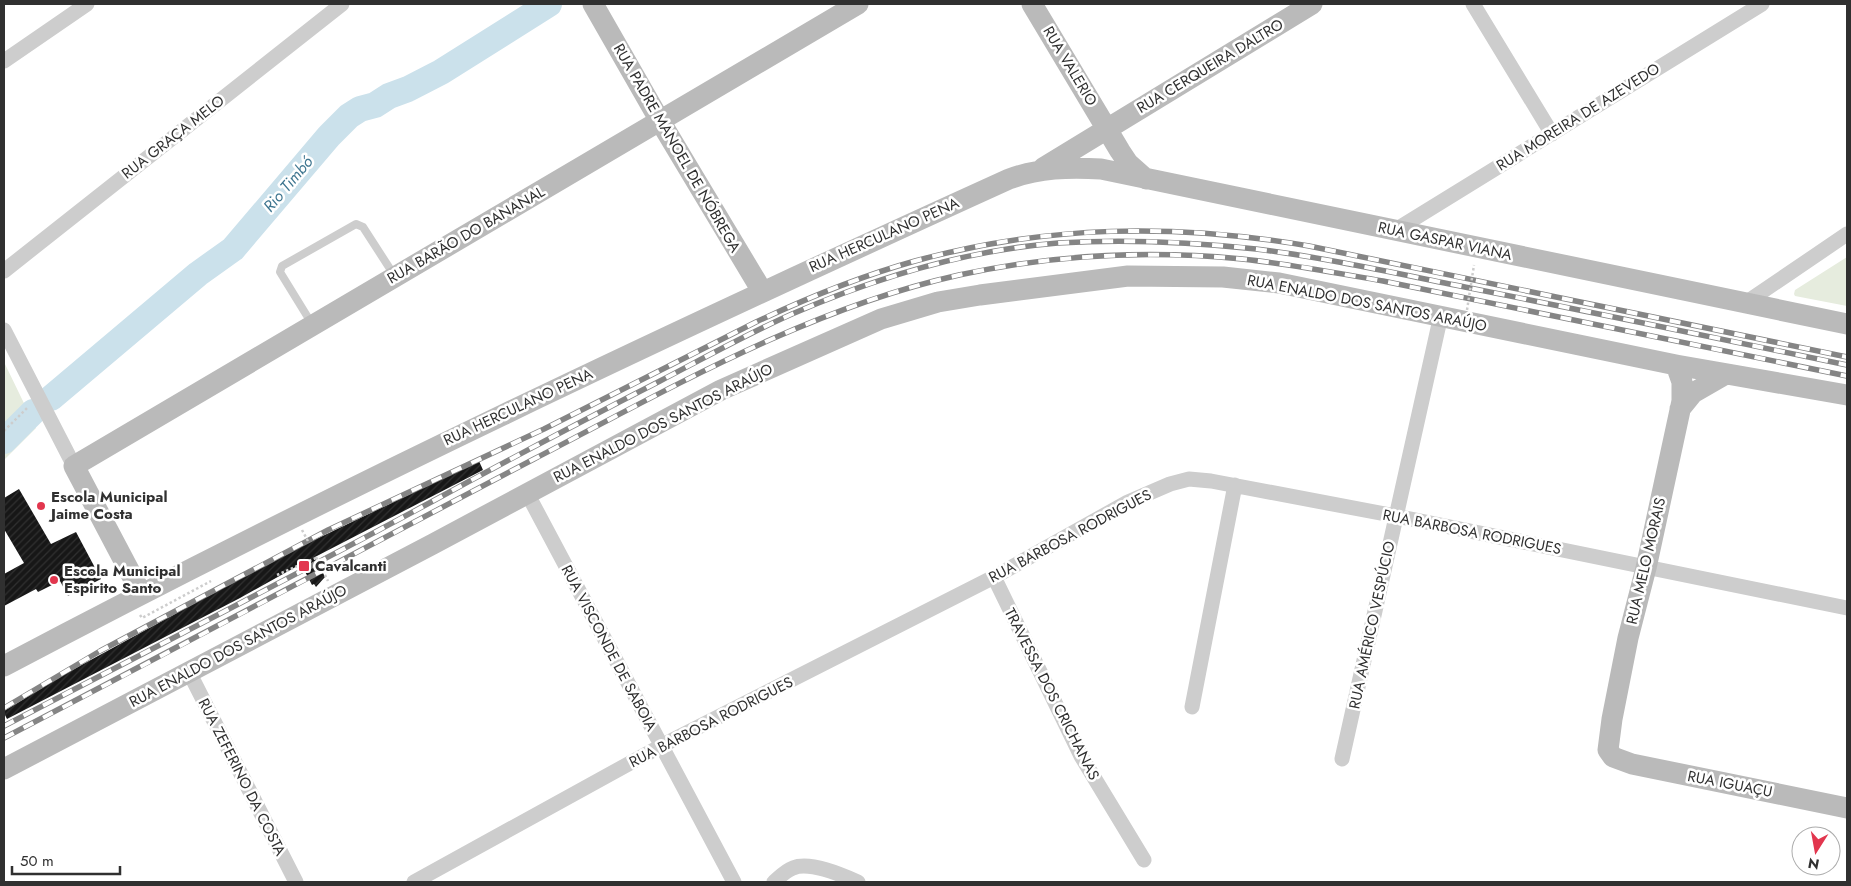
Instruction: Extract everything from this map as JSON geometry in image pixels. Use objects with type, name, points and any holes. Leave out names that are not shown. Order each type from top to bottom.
[{"type":"main road","name":"RUA PADRE MANOEL DE NÓBREGA","points":[[593,4],[660,121],[762,291]]},
{"type":"main road","name":"RUA BARÃO DO BANANAL","points":[[74,466],[858,4]]},
{"type":"main road","name":"RUA VALERIO","points":[[1032,4],[1108,128]]},
{"type":"main road","name":"RUA CERQUEIRA DALTRO","points":[[1041,170],[1312,4]]},
{"type":"main road","points":[[1108,128],[1128,162],[1146,179]]},
{"type":"main road","name":"RUA GASPAR VIANA","points":[[1041,170],[1066,168],[1101,169],[1847,324]]},
{"type":"main road","name":"RUA HERCULANO PENA","points":[[4,666],[141,593],[411,458],[762,291],[1009,179],[1041,170]]},
{"type":"main road","name":"RUA ENALDO DOS SANTOS ARAÚJO","points":[[4,769],[721,390],[881,319],[938,302],[1128,276],[1223,277],[1279,283],[1676,365],[1847,395]]},
{"type":"main road","name":"RUA MELO MORAIS","points":[[1613,757],[1608,750],[1612,719],[1628,638],[1646,568],[1680,409],[1682,382],[1676,365]]},
{"type":"main road","points":[[1680,409],[1693,393],[1726,374]]},
{"type":"main road","points":[[74,466],[141,593]]},
{"type":"main road","name":"RUA IGUAÇU","points":[[1613,757],[1632,764],[1847,808]]},
{"type":"street","points":[[4,61],[87,4]]},
{"type":"street","name":"RUA GRAÇA MELO","points":[[4,271],[342,4]]},
{"type":"street","points":[[1474,4],[1552,134]]},
{"type":"street","name":"RUA MOREIRA DE AZEVEDO","points":[[1394,230],[1762,4]]},
{"type":"street","points":[[1744,304],[1847,234]]},
{"type":"street","name":"RUA AMÉRICO VESPÚCIO","points":[[1342,759],[1441,315]]},
{"type":"street","points":[[4,330],[74,466]]},
{"type":"street","name":"RUA BARBOSA RODRIGUES","points":[[414,882],[661,746],[994,577],[1126,503],[1170,484],[1189,479],[1235,485],[1396,516],[1847,608]]},
{"type":"street","points":[[1192,707],[1235,485]]},
{"type":"street","name":"RUA VISCONDE DE SABOIA","points":[[527,493],[734,882]]},
{"type":"street","name":"TRAVESSA DOS CRICHANAS","points":[[994,577],[1081,756],[1144,860]]},
{"type":"street","name":"RUA ZEFERINO DA COSTA","points":[[189,672],[296,882]]},
{"type":"street","points":[[774,882],[785,872],[795,867],[807,866],[837,873],[858,882]]},
{"type":"lane","points":[[313,326],[280,272],[281,267],[290,261],[356,224],[363,227],[395,277]]},
{"type":"path","points":[[1467,310],[1474,265]]},
{"type":"path","points":[[4,431],[39,397]]},
{"type":"path","points":[[302,530],[309,543]]},
{"type":"path","points":[[277,575],[316,557],[328,581]]},
{"type":"shaded area","points":[[1847,257],[1847,306],[1795,296],[1795,290]]},
{"type":"shaded area","points":[[4,362],[36,428],[4,460]]},
{"type":"building","points":[[479,461],[483,470],[315,557],[325,577],[316,587],[314,584],[312,585],[301,564],[240,598],[7,719],[4,711],[65,674],[308,543]]},
{"type":"building","name":"Escola Municipal Espirito Santo","points":[[19,489],[51,544],[76,532],[101,579],[68,596],[60,581],[38,592],[36,589],[4,606],[4,574],[24,563],[4,529],[4,498]]},
{"type":"waterway","name":"Rio Timbó","points":[[51,398],[198,274],[233,249],[329,136],[349,116],[360,109],[375,105],[389,96],[408,89],[441,72],[549,4]]},
{"type":"waterway","name":"Rio Timbó","points":[[4,441],[33,412]]},
{"type":"railway","points":[[4,708],[100,651],[328,530],[544,429],[756,322],[814,296],[875,273],[964,249],[1013,240],[1111,231],[1160,231],[1259,239],[1309,246],[1847,357]]},
{"type":"railway","points":[[4,726],[380,530],[546,440],[726,346],[792,314],[889,278],[956,259],[990,252],[1058,243],[1108,241],[1182,243],[1256,249],[1363,267],[1847,365]]},
{"type":"railway","points":[[4,738],[637,405],[741,353],[794,329],[848,308],[903,290],[994,268],[1100,256],[1171,255],[1242,259],[1383,281],[1847,376]]},
{"type":"place","name":"Escola Municipal Jaime Costa","points":[[41,506]]},
{"type":"place","name":"Cavalcanti","points":[[304,566]]},
{"type":"place","name":"Escola Municipal Espirito Santo","points":[[54,580]]}]
